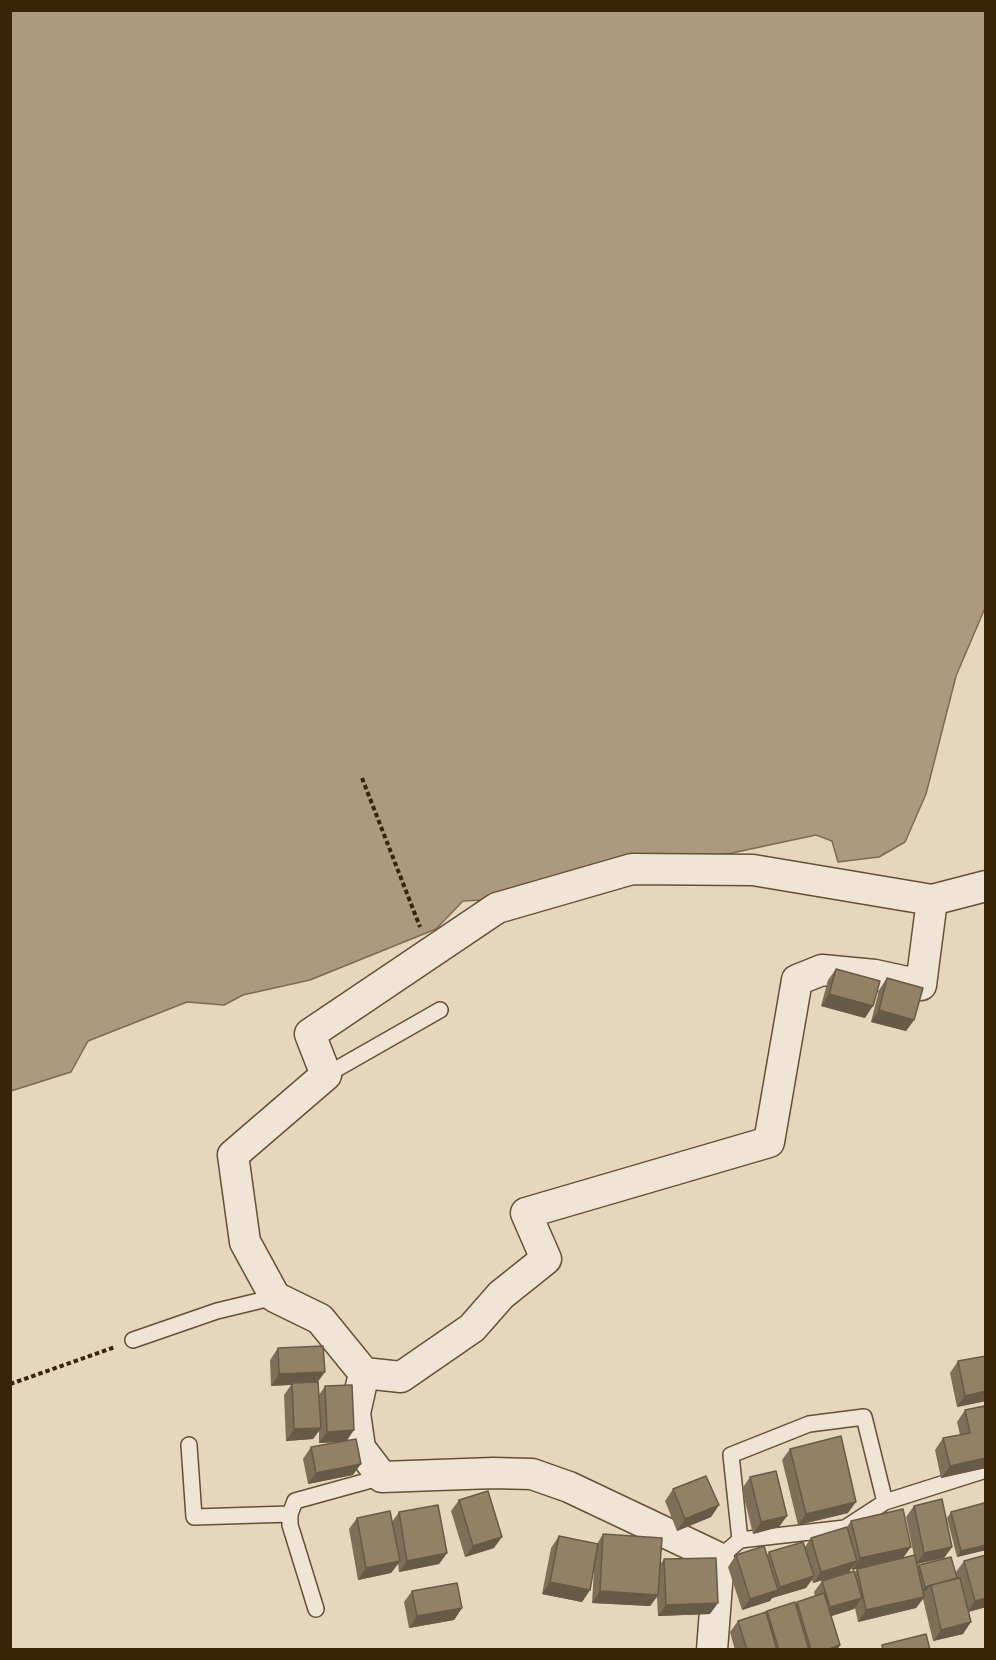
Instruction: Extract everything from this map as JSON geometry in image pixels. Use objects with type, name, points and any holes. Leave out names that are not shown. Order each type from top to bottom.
[{"type":"street","points":[[932,900],[921,985],[875,975],[822,970],[797,980],[769,1142],[526,1214],[546,1260],[501,1295],[472,1328],[401,1377],[364,1373],[320,1319],[275,1297],[244,1242],[234,1155],[326,1075],[310,1034],[497,908],[632,868],[753,870],[932,900],[986,886]]},
{"type":"street","points":[[364,1373],[355,1413],[360,1448],[382,1477],[532,1474],[730,1549],[712,1650]]},
{"type":"lane","points":[[326,1075],[440,1010]]},
{"type":"lane","points":[[133,1340],[218,1311],[275,1297]]},
{"type":"lane","points":[[885,1502],[864,1417],[809,1424],[731,1455],[730,1549],[845,1528],[885,1502],[986,1470]]},
{"type":"lane","points":[[189,1445],[194,1517],[290,1514]]},
{"type":"lane","points":[[316,1609],[290,1525],[290,1514],[295,1501],[382,1477]]},
{"type":"path","points":[[362,777],[430,953]]},
{"type":"path","points":[[10,1384],[133,1340]]},
{"type":"shaded area","points":[[10,11],[985,11],[985,608],[956,676],[926,794],[905,842],[879,857],[838,862],[832,841],[816,835],[522,898],[463,901],[436,929],[310,980],[243,995],[224,1005],[187,1002],[88,1041],[71,1072],[11,1091]]},
{"type":"building","points":[[836,969],[880,981],[873,1006],[829,994]]},
{"type":"building","points":[[887,978],[923,988],[914,1020],[879,1010]]},
{"type":"building","points":[[323,1346],[325,1372],[279,1374],[278,1348]]},
{"type":"building","points":[[986,1356],[986,1391],[965,1396],[958,1361]]},
{"type":"building","points":[[318,1382],[321,1428],[294,1429],[292,1383]]},
{"type":"building","points":[[352,1385],[354,1430],[327,1432],[325,1386]]},
{"type":"building","points":[[984,1406],[986,1458],[950,1466],[943,1438],[970,1433],[965,1410]]},
{"type":"building","points":[[841,1436],[856,1502],[806,1514],[790,1449]]},
{"type":"building","points":[[356,1439],[361,1464],[316,1473],[311,1447]]},
{"type":"building","points":[[776,1471],[787,1516],[761,1522],[750,1477]]},
{"type":"building","points":[[706,1476],[719,1505],[685,1519],[673,1489]]},
{"type":"building","points":[[488,1491],[502,1537],[473,1546],[459,1500]]},
{"type":"building","points":[[942,1499],[952,1547],[924,1553],[914,1506]]},
{"type":"building","points":[[984,1503],[986,1545],[961,1551],[951,1512]]},
{"type":"building","points":[[438,1505],[447,1553],[407,1561],[399,1512]]},
{"type":"building","points":[[903,1509],[911,1547],[860,1558],[851,1521]]},
{"type":"building","points":[[390,1511],[400,1561],[366,1568],[357,1518]]},
{"type":"building","points":[[847,1527],[857,1561],[821,1572],[811,1538]]},
{"type":"building","points":[[603,1534],[662,1538],[658,1595],[600,1591]]},
{"type":"building","points":[[559,1536],[598,1544],[590,1590],[550,1582]]},
{"type":"building","points":[[803,1542],[814,1576],[780,1587],[769,1552]]},
{"type":"building","points":[[764,1546],[778,1590],[750,1599],[736,1555]]},
{"type":"building","points":[[915,1555],[924,1597],[866,1610],[857,1569]]},
{"type":"building","points":[[986,1555],[986,1598],[975,1601],[964,1561]]},
{"type":"building","points":[[951,1557],[957,1578],[925,1587],[919,1565]]},
{"type":"building","points":[[716,1558],[718,1603],[666,1605],[664,1559]]},
{"type":"building","points":[[854,1571],[862,1598],[830,1607],[822,1581]]},
{"type":"building","points":[[960,1578],[971,1622],[941,1630],[931,1585]]},
{"type":"building","points":[[457,1583],[462,1608],[417,1616],[412,1591]]},
{"type":"building","points":[[824,1593],[840,1645],[826,1650],[811,1650],[797,1602]]},
{"type":"building","points":[[795,1602],[809,1650],[779,1650],[767,1611]]},
{"type":"building","points":[[766,1612],[777,1650],[747,1650],[738,1621]]},
{"type":"building","points":[[926,1634],[930,1650],[883,1650],[882,1645]]}]
